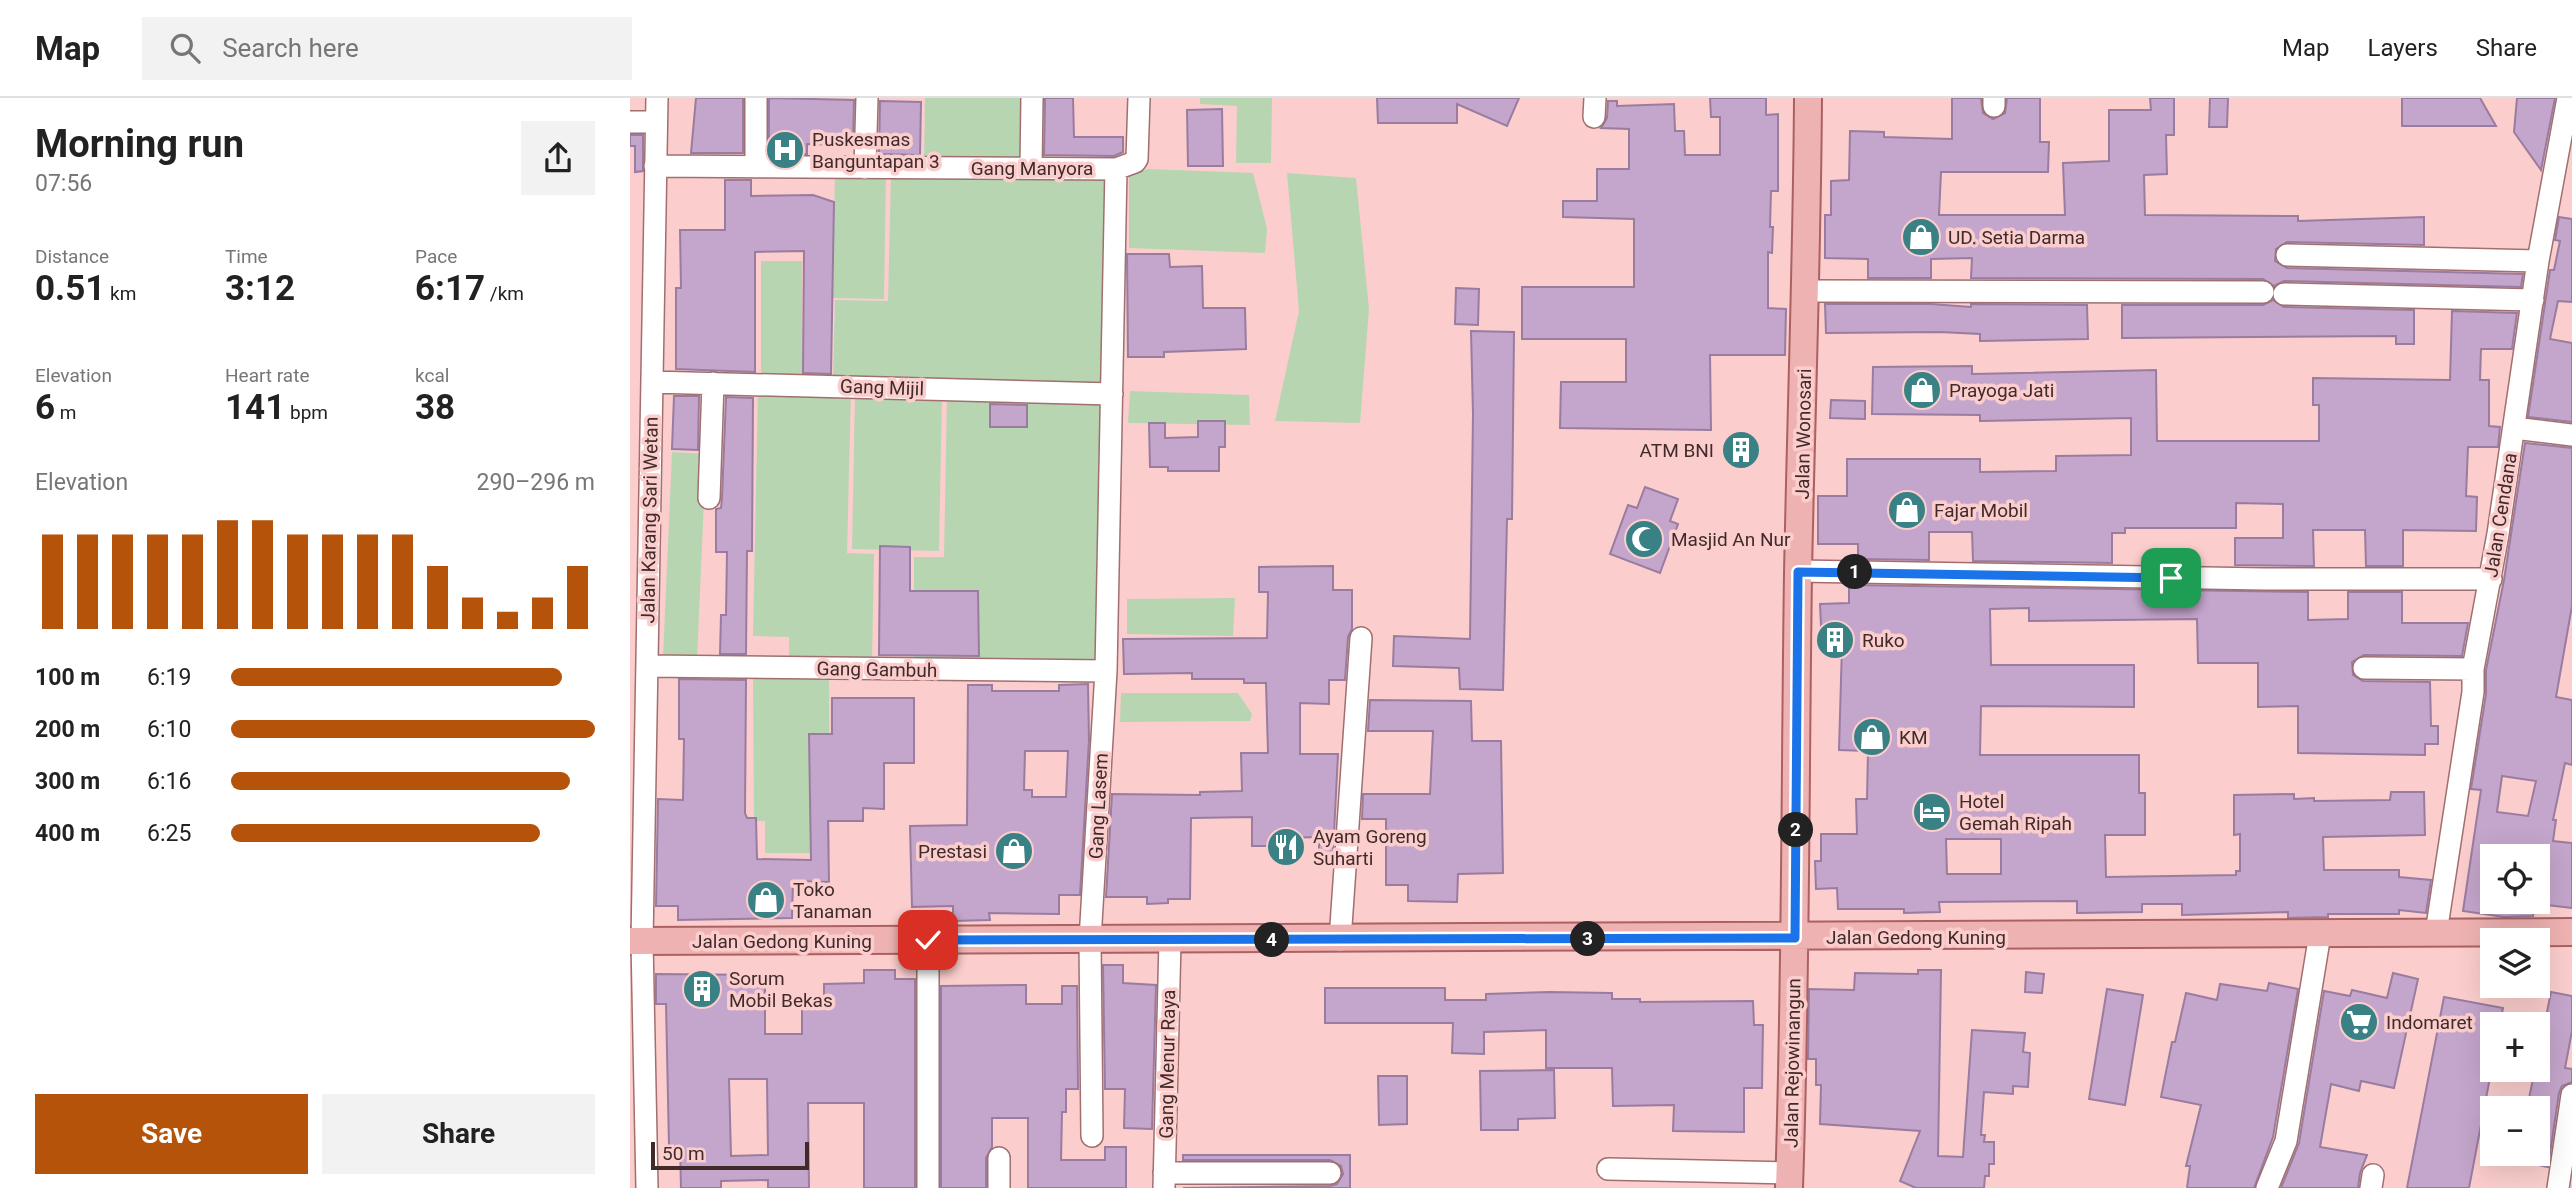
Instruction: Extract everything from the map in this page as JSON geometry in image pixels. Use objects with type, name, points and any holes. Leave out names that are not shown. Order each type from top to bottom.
[{"type":"main road","name":"Jalan Wonosari","points":[[1795,938],[1798,572],[1807,291],[1808,98]]},
{"type":"main road","name":"Jalan Gedong Kuning","points":[[636,941],[1795,938],[2572,932]]},
{"type":"main road","name":"Jalan Rejowinangun","points":[[1789,1180],[1795,938]]},
{"type":"street","name":"Jalan Karang Sari Wetan","points":[[647,1188],[637,1074],[636,941],[647,666],[640,519],[652,382],[657,98]]},
{"type":"street","points":[[756,98],[756,167]]},
{"type":"street","points":[[865,167],[867,98]]},
{"type":"street","points":[[1031,168],[1032,98]]},
{"type":"street","points":[[1116,169],[1137,159],[1139,98]]},
{"type":"street","name":"Jalan Cendana","points":[[2436,933],[2473,692],[2473,669],[2491,579],[2538,261],[2562,194],[2568,98]]},
{"type":"street","points":[[630,122],[656,122]]},
{"type":"street","name":"Gang Manyora","points":[[655,166],[1116,169]]},
{"type":"street","name":"Gang Lasem","points":[[1092,1136],[1090,940],[1106,671],[1116,169]]},
{"type":"street","points":[[2287,255],[2538,261]]},
{"type":"street","points":[[1807,291],[2274,293],[2533,300]]},
{"type":"street","name":"Gang Mijil","points":[[652,382],[1112,394]]},
{"type":"street","points":[[709,498],[713,383]]},
{"type":"street","points":[[2514,428],[2572,435]]},
{"type":"street","points":[[1798,572],[2264,579],[2491,579]]},
{"type":"street","points":[[1340,940],[1361,638]]},
{"type":"street","name":"Gang Gambuh","points":[[647,666],[1106,671]]},
{"type":"street","points":[[2364,668],[2473,669]]},
{"type":"street","points":[[2267,1188],[2286,1141],[2320,934]]},
{"type":"street","points":[[928,940],[928,1188]]},
{"type":"street","name":"Gang Menur Raya","points":[[1164,1180],[1170,940]]},
{"type":"street","points":[[2558,1188],[2572,1095]]},
{"type":"street","points":[[999,1158],[999,1188]]},
{"type":"street","points":[[1608,1169],[1789,1180]]},
{"type":"street","points":[[1164,1180],[1330,1174]]},
{"type":"green space","points":[[925,98],[1030,98],[1029,164],[924,162]]},
{"type":"green space","points":[[1200,98],[1272,98],[1271,163],[1236,163],[1237,106],[1200,104]]},
{"type":"green space","points":[[835,169],[886,170],[884,299],[833,298]]},
{"type":"green space","points":[[1148,169],[1253,173],[1267,228],[1265,253],[1129,248],[1129,173]]},
{"type":"green space","points":[[891,173],[1109,177],[1105,384],[833,379],[835,300],[888,301]]},
{"type":"green space","points":[[1287,173],[1356,178],[1369,309],[1360,423],[1275,421],[1299,311]]},
{"type":"green space","points":[[761,261],[802,261],[802,380],[761,379]]},
{"type":"green space","points":[[758,389],[851,391],[847,553],[874,554],[872,663],[789,661],[789,637],[753,636]]},
{"type":"green space","points":[[1130,391],[1249,395],[1250,425],[1128,423]]},
{"type":"green space","points":[[855,393],[942,395],[939,551],[852,549]]},
{"type":"green space","points":[[947,394],[1107,398],[1100,665],[914,663],[914,557],[944,557]]},
{"type":"green space","points":[[672,452],[706,454],[697,660],[663,658]]},
{"type":"green space","points":[[1235,598],[1233,636],[1127,634],[1127,599]]},
{"type":"green space","points":[[829,677],[830,853],[765,853],[765,821],[754,821],[753,678]]},
{"type":"green space","points":[[1121,693],[1238,693],[1252,714],[1250,721],[1120,722]]},
{"type":"building","points":[[696,98],[743,98],[743,153],[691,153]]},
{"type":"building","points":[[769,98],[854,100],[853,145],[807,144],[807,154],[769,154]]},
{"type":"building","points":[[1045,98],[1073,98],[1074,137],[1123,137],[1123,152],[1114,156],[1044,155]]},
{"type":"building","points":[[1377,98],[1519,98],[1507,126],[1457,104],[1457,123],[1378,123]]},
{"type":"building","points":[[1710,98],[1766,98],[1766,115],[1778,114],[1778,191],[1771,191],[1770,227],[1773,227],[1772,253],[1768,252],[1768,308],[1786,309],[1785,355],[1710,355],[1711,430],[1560,428],[1561,382],[1626,382],[1626,339],[1522,339],[1522,287],[1634,287],[1634,219],[1563,217],[1563,201],[1597,201],[1597,169],[1629,169],[1629,129],[1601,128],[1607,118],[1608,101],[1617,101],[1617,106],[1674,104],[1675,131],[1684,131],[1685,155],[1720,155],[1720,117],[1711,117]]},
{"type":"building","points":[[1952,98],[1981,98],[1983,113],[1993,119],[2005,113],[2007,98],[2040,98],[2040,142],[2049,142],[2048,172],[1941,172],[1939,215],[2065,215],[2063,163],[2109,161],[2109,110],[2151,110],[2150,98],[2174,98],[2174,135],[2166,135],[2167,174],[2144,175],[2145,215],[2298,216],[2298,221],[2424,217],[2424,245],[2287,242],[2276,249],[2275,261],[2287,268],[2523,274],[2521,287],[2284,281],[2274,286],[2263,279],[1971,278],[1972,258],[1931,259],[1931,278],[1868,278],[1868,259],[1825,258],[1825,215],[1831,215],[1831,181],[1849,180],[1850,131],[1884,132],[1884,137],[1952,139]]},
{"type":"building","points":[[2210,98],[2228,98],[2227,127],[2209,127]]},
{"type":"building","points":[[2402,98],[2480,98],[2496,126],[2402,126]]},
{"type":"building","points":[[2517,98],[2555,98],[2541,170],[2514,132]]},
{"type":"building","points":[[880,101],[921,102],[920,155],[879,154]]},
{"type":"building","points":[[1222,109],[1223,166],[1188,166],[1187,110]]},
{"type":"building","points":[[630,135],[643,135],[643,171],[635,172],[635,146],[630,146]]},
{"type":"building","points":[[725,180],[751,180],[751,196],[813,195],[834,202],[831,374],[803,373],[804,251],[755,252],[755,372],[676,369],[676,288],[681,288],[680,230],[725,230]]},
{"type":"building","points":[[2559,217],[2572,219],[2572,302],[2558,301],[2550,339],[2572,343],[2572,422],[2528,417],[2550,270],[2554,270],[2560,241],[2555,240]]},
{"type":"building","points":[[1127,254],[1169,254],[1170,267],[1202,266],[1203,308],[1245,308],[1246,349],[1164,352],[1164,357],[1128,357]]},
{"type":"building","points":[[1456,288],[1479,289],[1478,325],[1455,324]]},
{"type":"building","points":[[2273,300],[2284,307],[2414,310],[2414,344],[2396,344],[2396,336],[2122,338],[2122,305],[2263,305]]},
{"type":"building","points":[[1825,304],[1931,304],[1971,307],[1971,304],[2087,305],[2088,339],[1980,341],[1980,334],[1826,333]]},
{"type":"building","points":[[2452,311],[2517,313],[2512,349],[2481,349],[2480,380],[2489,380],[2489,426],[2500,427],[2498,447],[2468,447],[2466,496],[2477,497],[2476,531],[2403,530],[2403,566],[2366,566],[2365,530],[2313,530],[2314,566],[2235,565],[2235,538],[2283,538],[2283,504],[2236,503],[2236,528],[2125,528],[2125,533],[2112,533],[2112,563],[1973,561],[1972,532],[1929,532],[1929,560],[1858,559],[1858,544],[1818,544],[1818,496],[1847,496],[1847,459],[1980,459],[1980,472],[2056,471],[2056,456],[2131,455],[2131,418],[1980,421],[1980,415],[1872,414],[1873,367],[1972,366],[1972,374],[2156,370],[2157,441],[2319,441],[2319,405],[2313,405],[2313,378],[2450,380]]},
{"type":"building","points":[[1471,331],[1514,332],[1512,519],[1507,519],[1503,690],[1460,689],[1459,668],[1393,666],[1394,636],[1470,639],[1473,414]]},
{"type":"building","points":[[674,396],[699,396],[698,450],[672,449]]},
{"type":"building","points":[[726,397],[753,398],[752,551],[747,551],[746,654],[720,654],[721,615],[726,615],[727,552],[716,552],[716,509],[721,508],[722,498]]},
{"type":"building","points":[[1831,400],[1865,401],[1865,419],[1830,418]]},
{"type":"building","points":[[990,404],[1027,405],[1027,427],[990,427]]},
{"type":"building","points":[[1198,421],[1225,421],[1225,447],[1219,447],[1219,471],[1168,471],[1168,467],[1150,467],[1149,423],[1165,423],[1165,438],[1198,437]]},
{"type":"building","name":"ATM BNI","points":[[1751,435],[1752,465],[1731,466],[1730,436]]},
{"type":"building","points":[[2525,443],[2572,448],[2572,606],[2556,697],[2572,700],[2572,765],[2565,763],[2553,820],[2556,820],[2553,841],[2572,843],[2572,908],[2550,905],[2550,844],[2480,844],[2480,913],[2463,911],[2481,790],[2471,789],[2486,694],[2486,670],[2504,580]],"holes":[[[2502,776],[2536,781],[2528,816],[2497,812]]]},
{"type":"building","name":"Masjid An Nur","points":[[1645,487],[1678,499],[1670,521],[1678,524],[1660,573],[1610,554],[1628,505],[1637,508]]},
{"type":"building","points":[[880,546],[910,547],[910,591],[978,591],[979,656],[879,655]]},
{"type":"building","points":[[1333,566],[1333,590],[1352,590],[1352,629],[1348,637],[1345,680],[1329,680],[1329,704],[1300,703],[1300,754],[1338,754],[1333,853],[1319,853],[1319,837],[1282,838],[1282,846],[1252,846],[1252,817],[1191,818],[1190,899],[1168,899],[1168,903],[1147,904],[1147,897],[1106,897],[1112,794],[1200,795],[1200,792],[1242,791],[1241,753],[1268,753],[1266,683],[1244,683],[1244,679],[1192,679],[1192,673],[1124,674],[1123,639],[1267,638],[1268,592],[1259,592],[1259,567]]},
{"type":"building","points":[[1849,585],[2308,592],[2308,620],[2348,619],[2348,592],[2402,592],[2402,623],[2468,623],[2462,656],[2364,655],[2352,662],[2353,675],[2363,681],[2430,682],[2431,726],[2438,726],[2438,744],[2425,744],[2425,755],[2298,753],[2298,706],[2258,707],[2258,663],[2198,663],[2197,619],[2029,621],[2029,608],[1990,609],[1991,665],[2134,665],[2134,707],[1981,706],[1980,755],[2139,755],[2139,793],[2145,793],[2145,835],[2105,835],[2106,877],[2236,875],[2236,871],[2240,871],[2240,834],[2234,835],[2234,795],[2294,794],[2294,799],[2314,798],[2314,801],[2390,800],[2391,792],[2424,792],[2425,835],[2323,837],[2324,870],[2399,870],[2399,877],[2431,880],[2426,913],[2399,910],[2399,914],[2328,914],[2328,917],[2288,918],[2288,912],[2182,915],[2182,904],[2142,904],[2142,912],[2077,913],[2077,901],[1939,902],[1940,912],[1838,909],[1837,888],[1816,889],[1815,861],[1821,861],[1821,834],[1857,834],[1856,799],[1867,799],[1868,751],[1839,750],[1842,645],[1822,646],[1820,604],[1849,603]],"holes":[[[1946,839],[2001,839],[2001,874],[1947,874]]]},
{"type":"building","points":[[679,679],[746,680],[745,813],[747,818],[756,818],[757,859],[811,860],[809,734],[832,734],[832,698],[914,698],[914,763],[884,763],[884,809],[863,808],[863,821],[828,821],[829,882],[793,881],[792,918],[678,920],[678,906],[656,906],[658,799],[683,800],[684,739],[679,739]]},
{"type":"building","points":[[1088,684],[1089,740],[1080,895],[1059,895],[1059,914],[989,913],[990,920],[953,921],[953,906],[912,907],[910,826],[967,825],[968,685],[992,685],[992,691],[1059,691],[1059,685]],"holes":[[[1025,751],[1068,751],[1066,797],[1032,797],[1032,790],[1024,790]]]},
{"type":"building","points":[[1370,700],[1471,701],[1472,741],[1501,741],[1503,873],[1458,874],[1457,902],[1408,901],[1408,885],[1386,885],[1386,819],[1362,819],[1363,794],[1430,794],[1433,731],[1368,731]]},
{"type":"building","points":[[2484,914],[2533,914],[2533,916],[2504,917]]},
{"type":"building","points":[[1103,965],[1123,965],[1123,983],[1156,985],[1152,1129],[1124,1128],[1125,1089],[1105,1089]]},
{"type":"building","points":[[864,970],[895,970],[895,979],[915,979],[915,1188],[864,1188],[864,1103],[808,1103],[809,1188],[768,1188],[768,1180],[721,1181],[721,1188],[681,1188],[680,1146],[669,1146],[666,1004],[656,1004],[656,974],[765,975],[765,1034],[802,1034],[802,997],[824,997],[824,984],[864,983]],"holes":[[[729,1079],[767,1079],[768,1155],[731,1156]]]},
{"type":"building","points":[[1918,970],[1941,970],[1938,1156],[1963,1157],[1972,1030],[2025,1033],[2023,1052],[2030,1053],[2028,1087],[2013,1086],[2013,1094],[1984,1092],[1981,1135],[1985,1135],[1984,1142],[1994,1142],[1994,1164],[1989,1164],[1989,1176],[1985,1176],[1984,1188],[1916,1188],[1900,1181],[1920,1131],[1820,1124],[1821,1085],[1816,1085],[1816,1059],[1808,1059],[1809,989],[1854,990],[1855,973],[1918,974]]},
{"type":"building","points":[[2026,972],[2044,974],[2042,993],[2025,992]]},
{"type":"building","points":[[2393,973],[2418,979],[2394,1088],[2361,1081],[2359,1091],[2331,1084],[2320,1147],[2367,1155],[2358,1188],[2281,1188],[2299,1143],[2324,991],[2350,996],[2352,990],[2387,998]]},
{"type":"building","points":[[2269,983],[2298,989],[2273,1137],[2254,1188],[2187,1188],[2190,1166],[2186,1166],[2201,1105],[2161,1097],[2172,1042],[2175,1042],[2186,993],[2217,1000],[2220,984],[2267,991]]},
{"type":"building","points":[[1026,985],[1026,1004],[1062,1004],[1062,986],[1077,986],[1078,1089],[1066,1089],[1066,1112],[1062,1112],[1061,1160],[1105,1160],[1105,1147],[1126,1147],[1126,1188],[1028,1188],[1028,1118],[992,1118],[992,1147],[986,1158],[986,1188],[941,1188],[941,986]]},
{"type":"building","points":[[1325,988],[1445,988],[1445,1000],[1486,1000],[1486,994],[1549,992],[1612,993],[1612,999],[1640,999],[1640,1002],[1753,1001],[1754,1025],[1763,1025],[1762,1088],[1744,1088],[1744,1132],[1673,1131],[1674,1105],[1613,1106],[1612,1068],[1546,1068],[1546,1030],[1484,1032],[1484,1054],[1452,1053],[1453,1023],[1325,1023]]},
{"type":"building","points":[[2107,989],[2143,995],[2125,1105],[2089,1099]]},
{"type":"building","points":[[2551,992],[2572,996],[2572,1031],[2565,1068],[2572,1069],[2572,1082],[2562,1086],[2559,1093],[2550,1154],[2550,1096],[2529,1096],[2532,1082],[2550,1082],[2550,1012],[2547,1012]]},
{"type":"building","points":[[2444,997],[2503,1008],[2502,1012],[2480,1012],[2480,1082],[2489,1082],[2486,1096],[2480,1096],[2480,1130],[2469,1188],[2407,1188]]},
{"type":"building","points":[[1554,1070],[1555,1118],[1518,1119],[1518,1130],[1481,1130],[1480,1071]]},
{"type":"building","points":[[1378,1076],[1407,1076],[1407,1124],[1379,1125]]},
{"type":"building","points":[[1183,1155],[1350,1155],[1350,1188],[1183,1188],[1330,1186],[1337,1184],[1343,1174],[1341,1166],[1330,1160],[1183,1160]]},
{"type":"place","name":"Puskesmas Banguntapan 3","points":[[785,150]]},
{"type":"place","name":"UD. Setia Darma","points":[[1921,237]]},
{"type":"place","name":"Prayoga Jati","points":[[1922,390]]},
{"type":"place","name":"ATM BNI","points":[[1741,450]]},
{"type":"place","name":"Fajar Mobil","points":[[1907,510]]},
{"type":"place","name":"Masjid An Nur","points":[[1644,539]]},
{"type":"place","name":"Ruko","points":[[1835,640]]},
{"type":"place","name":"KM","points":[[1872,737]]},
{"type":"place","name":"Hotel Gemah Ripah","points":[[1932,812]]},
{"type":"place","name":"Ayam Goreng Suharti","points":[[1286,847]]},
{"type":"place","name":"Prestasi","points":[[1014,851]]},
{"type":"place","name":"Toko Tanaman","points":[[766,900]]},
{"type":"place","name":"Sorum Mobil Bekas","points":[[702,989]]},
{"type":"place","name":"Indomaret","points":[[2359,1022]]},
{"type":"route","points":[[928,940],[1795,938],[1798,572],[2171,578]]}]
